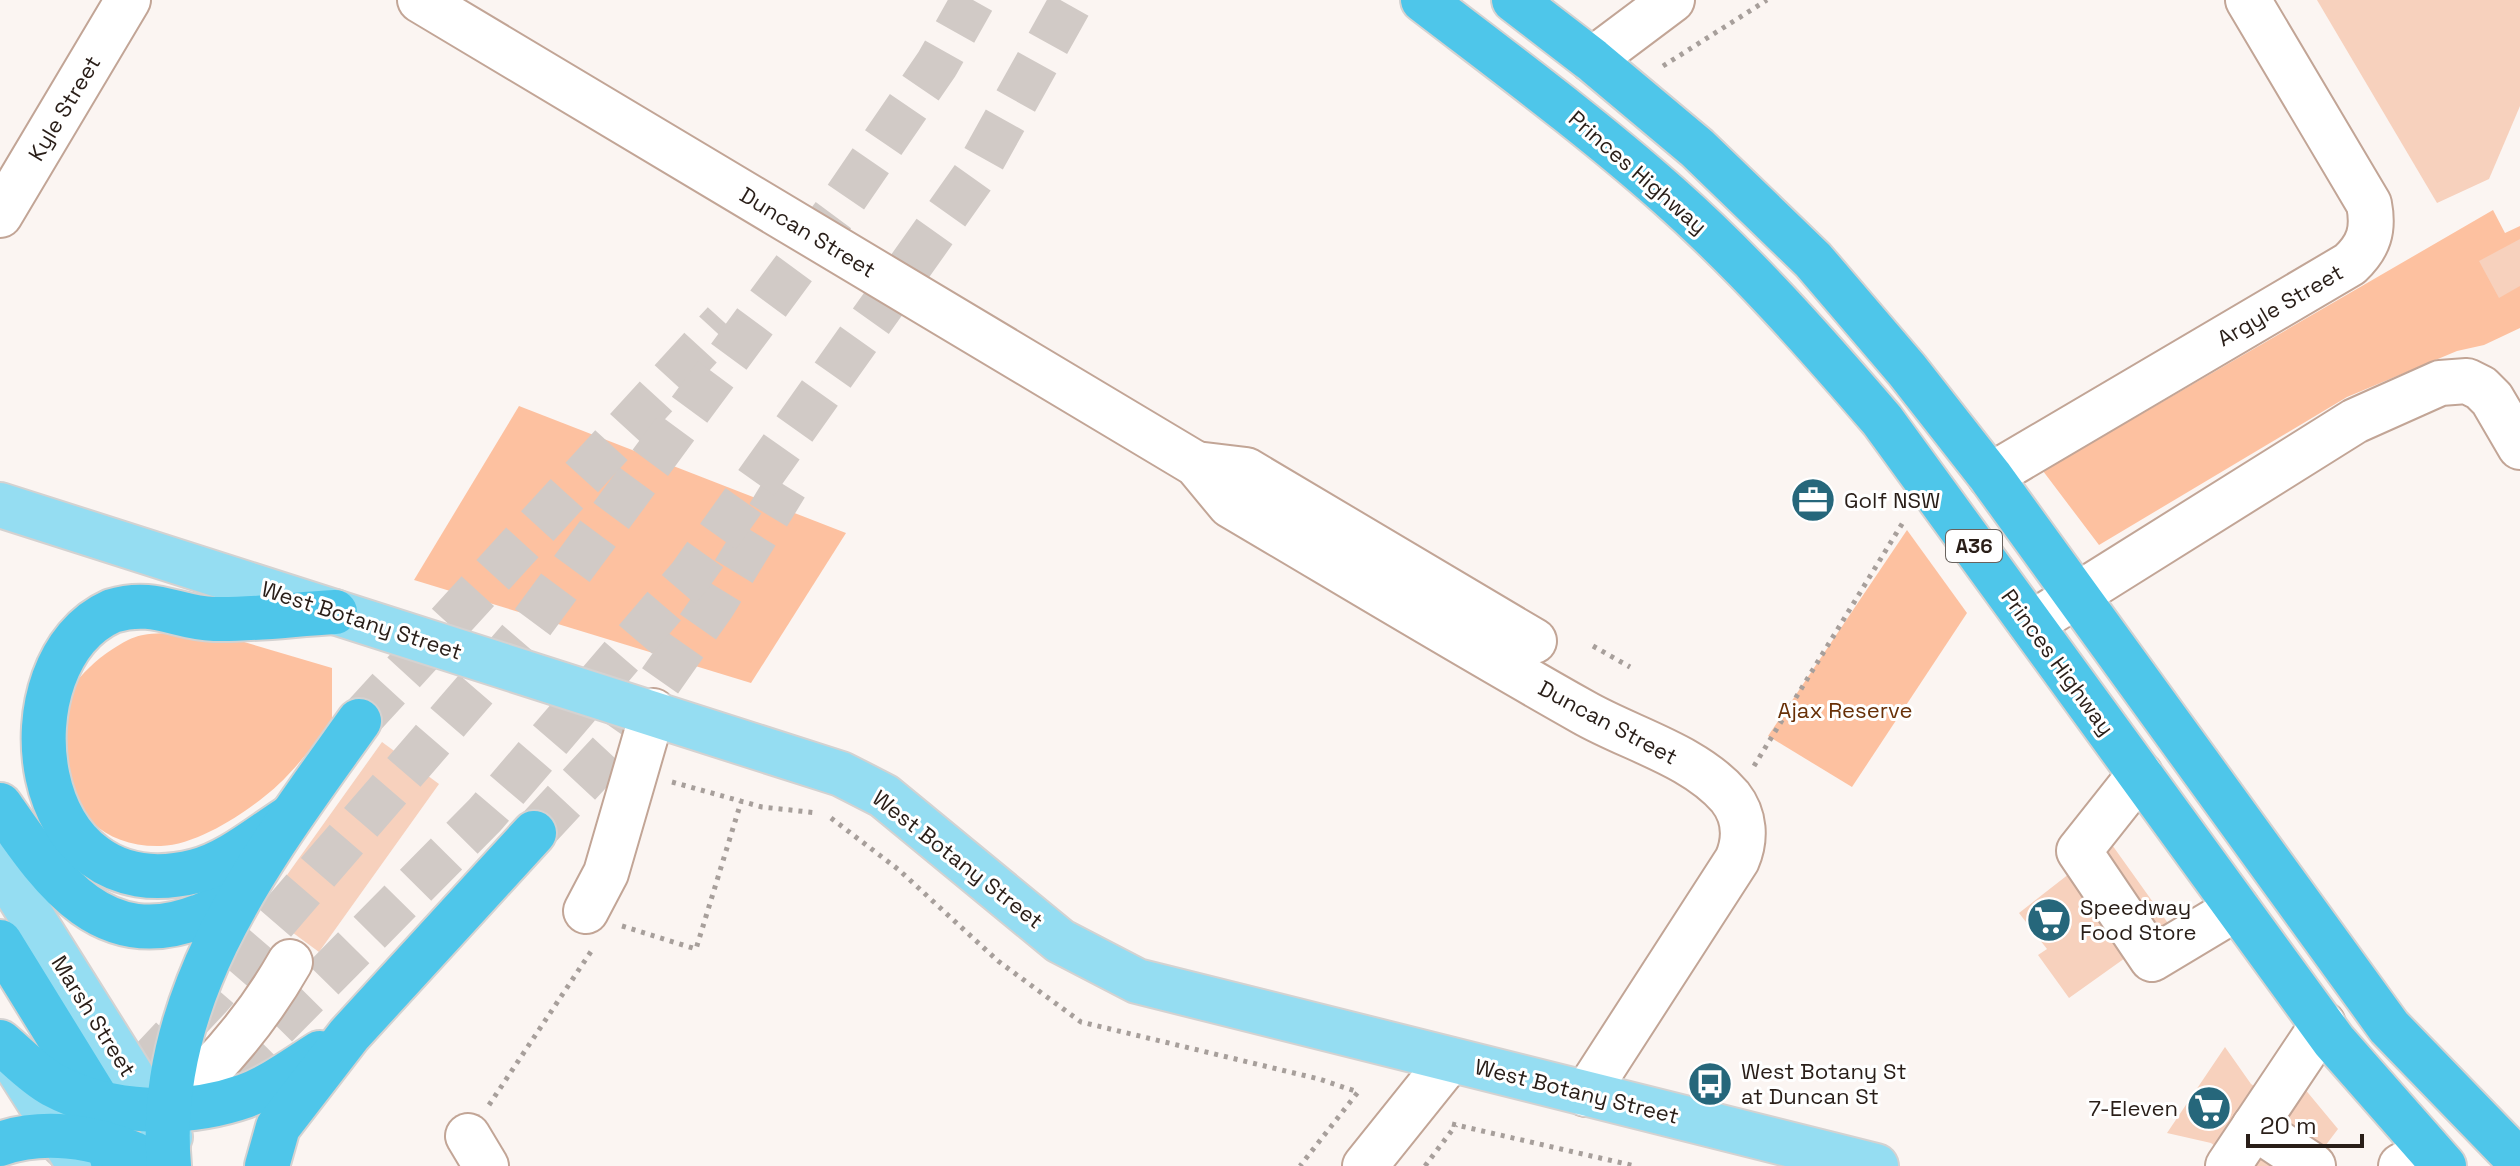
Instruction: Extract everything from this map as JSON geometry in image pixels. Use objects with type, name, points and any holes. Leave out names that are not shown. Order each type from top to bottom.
[{"type":"highway","name":"Princes Highway","points":[[1423,0],[1668,195],[1750,273],[1882,420],[2237,908],[2427,1162]]},
{"type":"highway","name":"A36","points":[[1514,0],[1697,148],[1813,260],[1907,370],[1990,476],[2358,986],[2426,1068],[2515,1149]]},
{"type":"highway","points":[[290,817],[219,863],[196,870],[154,875],[110,868],[69,845],[43,812],[25,766],[25,713],[31,688],[56,646],[73,630],[114,611],[167,608],[210,619],[335,612]]},
{"type":"highway","points":[[162,1137],[176,1050],[217,939],[290,817],[359,721]]},
{"type":"highway","points":[[0,805],[64,891],[104,915],[146,925],[185,922],[243,891]]},
{"type":"highway","points":[[267,1166],[278,1127],[349,1035],[534,833]]},
{"type":"highway","points":[[0,942],[98,1101],[92,1153]]},
{"type":"highway","points":[[0,1144],[92,1153],[162,1137],[269,1085],[349,1035]]},
{"type":"highway","points":[[0,1041],[52,1085],[98,1101],[162,1137]]},
{"type":"main road","name":"West Botany Street","points":[[0,505],[653,711],[841,774],[884,796],[1060,941],[1102,966],[1137,981],[1876,1166]]},
{"type":"main road","name":"Marsh Street","points":[[0,866],[162,1137],[189,1166]]},
{"type":"main road","points":[[0,1041],[92,1153]]},
{"type":"street","name":"Kyle Street","points":[[0,215],[128,0]]},
{"type":"street","name":"Duncan Street","points":[[420,0],[1196,464],[1230,505],[1586,714],[1693,767],[1715,783],[1735,806],[1743,830],[1737,860],[1586,1094]]},
{"type":"street","points":[[1592,60],[1672,0]]},
{"type":"street","name":"Argyle Street","points":[[1990,476],[2350,264],[2365,248],[2372,226],[2369,204],[2248,0]]},
{"type":"street","points":[[2031,624],[2355,421],[2440,383],[2467,381],[2481,388],[2492,399],[2520,447]]},
{"type":"street","name":"Duncan Street","points":[[1196,464],[1246,470],[1534,641]]},
{"type":"street","points":[[596,927],[606,873],[653,711]]},
{"type":"street","points":[[2140,774],[2079,851],[2152,959],[2237,908]]},
{"type":"street","points":[[162,1137],[242,1035],[290,962]]},
{"type":"street","points":[[2228,1166],[2323,1024]]},
{"type":"street","points":[[1365,1166],[1450,1060]]},
{"type":"street","points":[[2254,1127],[2313,1166]]},
{"type":"path","points":[[1661,67],[1767,0]]},
{"type":"path","points":[[1751,770],[1908,514]]},
{"type":"path","points":[[1593,646],[1630,667]]},
{"type":"path","points":[[493,1098],[596,927],[696,949],[741,802]]},
{"type":"path","points":[[1300,1166],[1358,1092]]},
{"type":"path","points":[[1409,1109],[1456,1125],[1635,1166]]},
{"type":"path","points":[[1425,1166],[1456,1125]]},
{"type":"green space","points":[[2493,210],[2505,233],[2520,226],[2520,328],[2484,345],[2457,351],[2347,397],[2099,545],[2043,471]]},
{"type":"green space","points":[[519,406],[846,533],[751,683],[414,580]]},
{"type":"green space","name":"Ajax Reserve","points":[[1907,530],[1967,613],[1852,787],[1768,736]]},
{"type":"green space","points":[[179,633],[234,639],[332,668],[332,725],[274,788],[230,821],[188,841],[161,846],[139,845],[101,830],[75,802],[62,764],[63,715],[69,695],[80,677],[104,655],[138,636]]},
{"type":"building","points":[[2317,0],[2520,0],[2520,106],[2489,179],[2437,203]]},
{"type":"building","points":[[2520,239],[2520,286],[2499,298],[2479,261]]},
{"type":"building","points":[[382,742],[439,784],[319,952],[262,910]]},
{"type":"building","points":[[2110,842],[2170,926],[2069,998],[2038,955],[2047,949],[2019,913]]},
{"type":"building","points":[[2225,1047],[2251,1084],[2289,1108],[2304,1088],[2338,1129],[2310,1166],[2242,1166],[2211,1143],[2167,1133]]},
{"type":"tunnel","points":[[52,1166],[209,998],[526,631],[835,213],[937,64],[973,0]]},
{"type":"tunnel","points":[[230,1073],[485,815],[690,576],[974,176],[1072,0]]},
{"type":"tunnel","points":[[359,721],[724,322]]},
{"type":"tunnel","points":[[534,833],[613,748],[714,604],[786,486]]},
{"type":"place","name":"Golf NSW","points":[[1813,500]]},
{"type":"place","name":"Speedway Food Store","points":[[2049,920]]},
{"type":"place","name":"West Botany St at Duncan St","points":[[1710,1084]]},
{"type":"place","name":"7-Eleven","points":[[2209,1108]]}]
